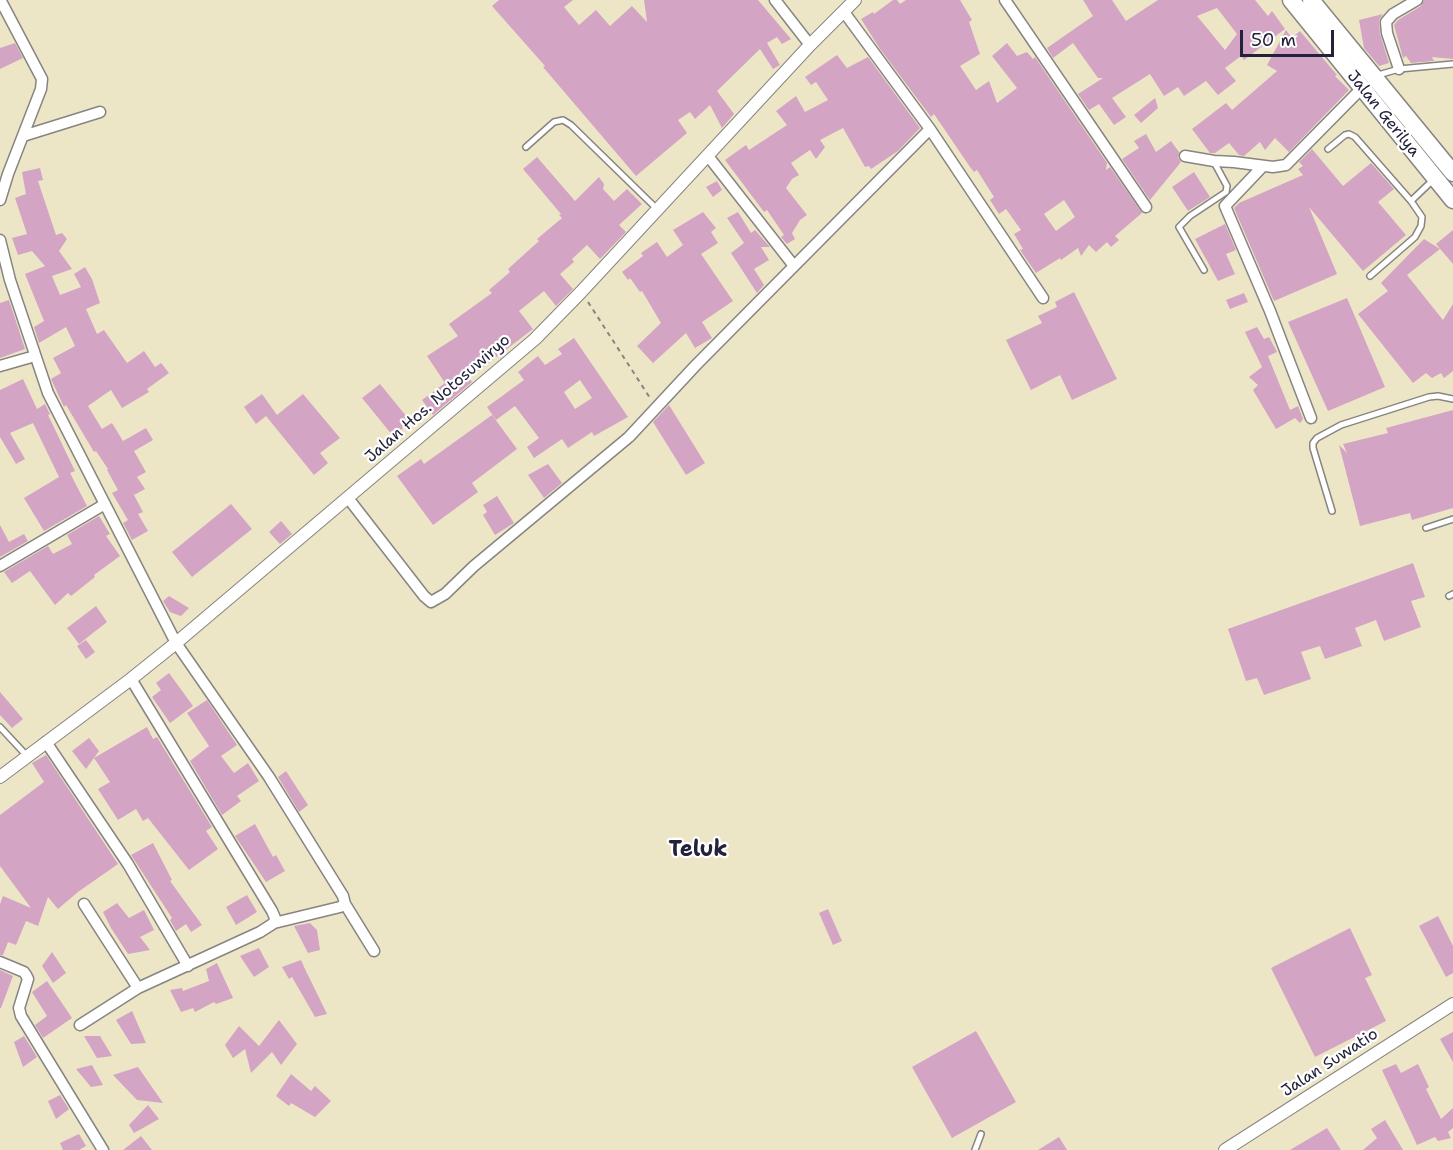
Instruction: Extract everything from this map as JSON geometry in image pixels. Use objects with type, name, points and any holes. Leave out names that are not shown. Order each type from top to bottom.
[{"type":"highway","name":"Jalan Gerilya","points":[[1291,0],[1341,49],[1368,82],[1453,172]]},
{"type":"highway","name":"Jalan Gerilya","points":[[1311,0],[1341,49]]},
{"type":"highway","name":"Jalan Gerilya","points":[[1368,82],[1453,200]]},
{"type":"street","points":[[775,0],[810,45]]},
{"type":"street","name":"Jalan Hos. Notosuwiryo","points":[[0,777],[131,679],[535,339],[810,45],[855,0]]},
{"type":"street","points":[[1005,0],[1146,207]]},
{"type":"street","points":[[1399,69],[1387,33],[1386,22],[1393,14],[1417,0]]},
{"type":"street","points":[[0,200],[4,175],[23,136],[41,89],[42,79],[4,2]]},
{"type":"street","points":[[844,12],[930,129],[1043,298]]},
{"type":"street","points":[[1185,156],[1214,162],[1234,162],[1279,168],[1286,165],[1368,82]]},
{"type":"street","points":[[23,136],[100,112]]},
{"type":"street","points":[[348,498],[424,596],[431,602],[445,594],[474,566],[629,436],[930,129]]},
{"type":"street","points":[[708,156],[794,266]]},
{"type":"street","points":[[1263,166],[1226,206],[1311,418]]},
{"type":"street","points":[[0,240],[5,281],[48,393],[176,642],[269,777],[344,896],[345,904],[374,951]]},
{"type":"street","points":[[0,366],[35,356]]},
{"type":"street","points":[[0,566],[105,504]]},
{"type":"street","points":[[131,679],[272,911],[275,918],[274,923]]},
{"type":"street","points":[[46,742],[123,858],[188,966]]},
{"type":"street","points":[[84,904],[138,988]]},
{"type":"street","points":[[80,1025],[138,988],[260,932],[274,923],[345,904]]},
{"type":"street","points":[[0,962],[26,975],[28,979],[19,1008],[21,1016],[103,1150]]},
{"type":"street","name":"Jalan Suwatio","points":[[1226,1150],[1453,1004]]},
{"type":"lane","points":[[1368,82],[1399,69],[1453,64]]},
{"type":"lane","points":[[526,147],[554,122],[563,120],[571,125],[657,209]]},
{"type":"lane","points":[[1328,149],[1345,135],[1355,136],[1422,217],[1421,226],[1415,237],[1370,276]]},
{"type":"lane","points":[[1204,270],[1179,227],[1190,216],[1226,192],[1227,186],[1214,162]]},
{"type":"lane","points":[[1411,201],[1435,178]]},
{"type":"lane","points":[[1332,511],[1313,448],[1313,443],[1317,438],[1341,425],[1429,397],[1453,399]]},
{"type":"lane","points":[[1426,528],[1453,519]]},
{"type":"lane","points":[[0,727],[27,756]]},
{"type":"lane","points":[[975,1150],[981,1134]]},
{"type":"path","points":[[581,292],[656,408]]},
{"type":"building","points":[[499,0],[573,0],[564,7],[579,25],[596,10],[610,26],[632,6],[647,22],[644,0],[758,0],[791,39],[782,44],[777,37],[767,43],[780,65],[773,69],[760,49],[717,91],[734,114],[722,128],[710,105],[695,119],[690,112],[678,120],[687,133],[636,176],[492,6]]},
{"type":"building","points":[[893,0],[897,0],[900,4],[906,0],[960,0],[972,20],[969,22],[980,54],[960,66],[976,90],[989,81],[997,103],[1017,88],[992,56],[1007,43],[1017,56],[1027,52],[1033,59],[1035,57],[1107,163],[1106,170],[1110,167],[1142,213],[1115,236],[1119,240],[1111,247],[1107,242],[1096,252],[1089,245],[1081,256],[1078,248],[1036,273],[1020,250],[1023,249],[1014,234],[1021,230],[1006,209],[999,214],[990,200],[994,197],[977,170],[974,172],[970,167],[934,114],[931,117],[880,49],[861,19],[873,12],[874,14]],"holes":[[[1064,200],[1075,217],[1056,231],[1044,214]]]},
{"type":"building","points":[[1083,0],[1112,0],[1126,21],[1158,0],[1255,0],[1268,16],[1272,11],[1285,29],[1244,60],[1241,56],[1225,68],[1236,81],[1218,95],[1206,81],[1184,96],[1178,87],[1164,96],[1150,74],[1112,98],[1126,117],[1114,125],[1099,104],[1089,110],[1078,94],[1103,78],[1098,78],[1073,43],[1053,58],[1047,48],[1093,16]],"holes":[[[1217,8],[1237,34],[1225,50],[1197,16]]]},
{"type":"building","points":[[1424,0],[1453,0],[1453,59],[1432,57],[1434,61],[1411,63],[1406,56],[1403,58],[1394,25],[1421,6]]},
{"type":"building","points":[[1383,14],[1379,20],[1380,34],[1389,63],[1379,66],[1364,48],[1359,20]]},
{"type":"building","points":[[1286,30],[1292,38],[1300,31],[1337,75],[1335,76],[1349,90],[1289,152],[1275,138],[1265,150],[1260,142],[1244,156],[1239,155],[1229,143],[1215,153],[1210,153],[1192,129],[1226,103],[1232,110],[1277,71],[1267,65]]},
{"type":"building","points":[[15,43],[23,58],[0,69],[0,48]]},
{"type":"building","points":[[837,55],[847,68],[868,57],[920,128],[898,151],[871,169],[869,166],[865,167],[843,128],[820,140],[825,147],[816,159],[810,150],[791,163],[799,175],[792,179],[786,188],[807,215],[800,220],[792,233],[795,239],[787,244],[781,237],[784,235],[767,210],[764,212],[725,160],[746,145],[749,150],[787,125],[776,111],[796,96],[805,112],[828,100],[816,82],[811,85],[805,77]]},
{"type":"building","points":[[1155,98],[1158,108],[1141,123],[1134,115]]},
{"type":"building","points":[[1146,134],[1156,152],[1171,141],[1179,152],[1178,158],[1181,162],[1150,200],[1122,159],[1139,148],[1134,141]]},
{"type":"building","points":[[1312,149],[1343,186],[1371,163],[1394,189],[1378,202],[1406,235],[1363,271],[1309,207],[1337,274],[1274,301],[1234,208],[1239,203],[1303,175],[1298,169],[1303,166],[1299,162]]},
{"type":"building","points":[[537,157],[575,201],[599,177],[604,184],[603,189],[614,201],[627,189],[642,204],[619,225],[626,232],[600,259],[587,245],[572,259],[574,262],[560,274],[573,289],[556,306],[544,291],[519,311],[533,329],[469,378],[472,382],[433,415],[422,400],[445,383],[427,356],[458,336],[449,324],[492,293],[489,290],[510,272],[508,269],[539,241],[537,239],[562,218],[523,169]]},
{"type":"building","points":[[40,168],[43,180],[38,181],[56,235],[62,233],[67,239],[59,251],[72,269],[52,276],[60,295],[81,287],[74,274],[85,267],[92,279],[100,303],[86,309],[97,334],[104,330],[127,363],[144,351],[155,367],[161,363],[169,373],[147,389],[149,392],[122,408],[111,390],[88,406],[102,429],[112,423],[123,441],[146,428],[153,440],[134,451],[146,472],[137,477],[145,489],[134,495],[143,512],[138,514],[148,531],[132,540],[123,523],[128,520],[112,493],[118,490],[108,469],[96,451],[94,452],[66,405],[64,407],[51,379],[61,373],[53,358],[75,346],[66,327],[39,343],[34,327],[44,321],[25,274],[45,266],[32,251],[18,255],[12,238],[27,234],[15,198],[26,194],[22,172]]},
{"type":"building","points":[[1194,172],[1210,197],[1188,211],[1172,187]]},
{"type":"building","points":[[717,181],[722,190],[713,197],[706,187]]},
{"type":"building","points":[[703,212],[716,228],[711,232],[718,243],[701,254],[733,301],[702,322],[712,338],[695,348],[686,333],[653,363],[637,346],[661,323],[642,291],[640,292],[630,278],[628,280],[622,272],[643,256],[641,253],[657,242],[667,257],[683,245],[673,230]]},
{"type":"building","points":[[738,212],[751,233],[755,230],[770,247],[761,247],[769,260],[754,269],[764,285],[757,293],[731,253],[744,243],[727,218]]},
{"type":"building","points":[[1225,224],[1236,250],[1226,254],[1235,274],[1218,281],[1195,239]]},
{"type":"building","points":[[1453,230],[1453,264],[1436,244]]},
{"type":"building","points":[[1424,239],[1440,249],[1407,275],[1443,320],[1453,304],[1453,371],[1444,378],[1441,373],[1432,378],[1426,373],[1413,383],[1358,314],[1388,291],[1381,283]]},
{"type":"building","points":[[1074,292],[1117,379],[1072,400],[1060,375],[1031,390],[1006,340],[1042,323],[1038,316],[1057,307],[1055,302]]},
{"type":"building","points":[[1244,293],[1248,302],[1230,309],[1226,300]]},
{"type":"building","points":[[1347,298],[1385,387],[1328,411],[1288,322]]},
{"type":"building","points":[[9,300],[25,349],[0,358],[0,303]]},
{"type":"building","points":[[1257,327],[1264,339],[1269,337],[1277,352],[1268,356],[1290,410],[1298,406],[1303,419],[1300,423],[1295,418],[1276,429],[1253,390],[1258,385],[1249,377],[1262,367],[1245,332]]},
{"type":"building","points":[[574,338],[628,417],[594,436],[592,432],[568,448],[562,439],[534,458],[527,447],[539,438],[515,406],[496,420],[487,407],[524,380],[518,372],[538,356],[545,365],[562,354],[558,349]],"holes":[[[580,380],[592,398],[575,409],[564,392]]]},
{"type":"building","points":[[23,379],[37,409],[45,404],[75,471],[70,473],[87,506],[44,531],[24,498],[59,477],[33,423],[10,433],[25,459],[16,464],[0,437],[0,390]]},
{"type":"building","points":[[380,384],[411,422],[393,436],[362,398]]},
{"type":"building","points":[[262,394],[277,415],[303,394],[340,438],[320,453],[328,463],[314,475],[266,416],[256,424],[244,407]]},
{"type":"building","points":[[669,405],[705,463],[686,475],[653,422]]},
{"type":"building","points":[[1453,410],[1453,508],[1412,520],[1410,513],[1360,526],[1339,445],[1347,453],[1343,444],[1388,433],[1386,428]]},
{"type":"building","points":[[492,415],[517,449],[472,483],[478,492],[433,525],[397,476],[421,459],[424,464]]},
{"type":"building","points":[[548,464],[562,483],[544,498],[528,475]]},
{"type":"building","points":[[497,496],[514,523],[495,535],[483,515],[487,512],[483,505]]},
{"type":"building","points":[[231,504],[252,529],[192,577],[172,552]]},
{"type":"building","points":[[99,516],[110,534],[106,536],[120,556],[71,596],[68,593],[55,605],[30,571],[12,583],[4,572],[48,546],[53,554],[72,544],[67,535]]},
{"type":"building","points":[[281,521],[292,534],[280,544],[269,532]]},
{"type":"building","points":[[0,525],[9,542],[24,534],[28,541],[0,557]]},
{"type":"building","points":[[1413,563],[1425,597],[1411,601],[1421,627],[1384,641],[1376,620],[1355,628],[1362,646],[1325,659],[1320,646],[1301,652],[1311,679],[1264,695],[1257,678],[1246,681],[1228,629]]},
{"type":"building","points":[[169,596],[189,608],[181,616],[170,612],[163,601]]},
{"type":"building","points":[[96,606],[107,622],[79,644],[67,628]]},
{"type":"building","points":[[86,640],[95,652],[86,659],[77,646]]},
{"type":"building","points":[[169,673],[193,706],[170,723],[152,697],[161,690],[156,683]]},
{"type":"building","points":[[0,692],[23,719],[12,728],[0,715]]},
{"type":"building","points":[[207,700],[237,745],[221,756],[234,773],[248,763],[259,781],[237,796],[241,801],[222,815],[190,761],[209,746],[187,713]]},
{"type":"building","points":[[147,727],[153,739],[157,737],[212,827],[206,831],[218,849],[189,870],[148,818],[143,821],[136,809],[118,820],[98,789],[110,782],[94,758]]},
{"type":"building","points":[[89,738],[99,751],[86,769],[72,751]]},
{"type":"building","points":[[46,755],[118,864],[58,909],[48,897],[38,926],[26,921],[16,945],[8,942],[3,955],[0,955],[0,904],[3,896],[31,908],[0,866],[0,815],[44,782],[32,763]]},
{"type":"building","points":[[286,771],[308,805],[299,812],[278,777]]},
{"type":"building","points":[[255,824],[273,857],[276,855],[285,871],[266,882],[235,836]]},
{"type":"building","points":[[153,843],[172,880],[170,881],[202,925],[191,932],[186,924],[176,931],[170,920],[172,918],[131,855]]},
{"type":"building","points":[[247,895],[257,912],[236,925],[226,907]]},
{"type":"building","points":[[117,903],[129,918],[144,910],[154,930],[140,937],[150,950],[128,954],[103,912]]},
{"type":"building","points":[[828,909],[842,941],[833,945],[819,913]]},
{"type":"building","points":[[1438,916],[1453,946],[1453,973],[1446,977],[1419,926]]},
{"type":"building","points":[[310,923],[317,930],[320,950],[308,953],[294,926]]},
{"type":"building","points":[[1350,928],[1372,975],[1365,978],[1386,1021],[1315,1057],[1271,968]]},
{"type":"building","points":[[259,948],[269,967],[254,977],[240,956]]},
{"type":"building","points":[[52,952],[66,973],[53,983],[42,966]]},
{"type":"building","points":[[301,960],[327,1014],[315,1017],[292,977],[289,979],[282,967]]},
{"type":"building","points":[[217,963],[233,998],[216,1004],[214,1002],[195,1012],[193,1008],[181,1012],[170,990],[182,988],[183,991],[209,981],[206,969]]},
{"type":"building","points":[[0,970],[13,976],[1,1008],[0,1008]]},
{"type":"building","points":[[47,981],[72,1018],[43,1038],[35,1025],[47,1016],[32,992]]},
{"type":"building","points":[[132,1011],[146,1043],[131,1044],[116,1020]]},
{"type":"building","points":[[279,1020],[297,1044],[281,1065],[272,1052],[251,1073],[245,1049],[233,1058],[225,1045],[239,1026],[259,1046]]},
{"type":"building","points":[[976,1031],[1016,1102],[952,1138],[912,1067]]},
{"type":"building","points":[[1453,1032],[1453,1062],[1440,1039]]},
{"type":"building","points":[[24,1036],[37,1057],[23,1067],[14,1042]]},
{"type":"building","points":[[84,1036],[100,1036],[112,1056],[97,1058]]},
{"type":"building","points":[[1396,1064],[1401,1073],[1418,1064],[1429,1087],[1426,1089],[1441,1119],[1453,1108],[1453,1128],[1448,1132],[1451,1138],[1438,1141],[1435,1137],[1417,1145],[1382,1070]]},
{"type":"building","points":[[92,1065],[103,1085],[91,1087],[76,1069]]},
{"type":"building","points":[[138,1067],[163,1103],[137,1100],[113,1075]]},
{"type":"building","points":[[291,1074],[311,1091],[315,1086],[331,1101],[315,1117],[291,1103],[289,1106],[276,1096]]},
{"type":"building","points":[[60,1095],[69,1109],[56,1119],[48,1101]]},
{"type":"building","points":[[148,1105],[159,1119],[134,1133],[129,1125]]},
{"type":"building","points":[[1385,1120],[1403,1150],[1363,1150],[1377,1138],[1371,1129]]},
{"type":"building","points":[[1327,1128],[1341,1150],[1290,1150]]},
{"type":"building","points":[[79,1134],[86,1146],[79,1150],[63,1150],[60,1143]]},
{"type":"building","points":[[141,1136],[152,1150],[123,1150]]},
{"type":"building","points":[[1059,1137],[1067,1150],[1038,1150]]},
{"type":"district","name":"Teluk","points":[[698,850]]}]
